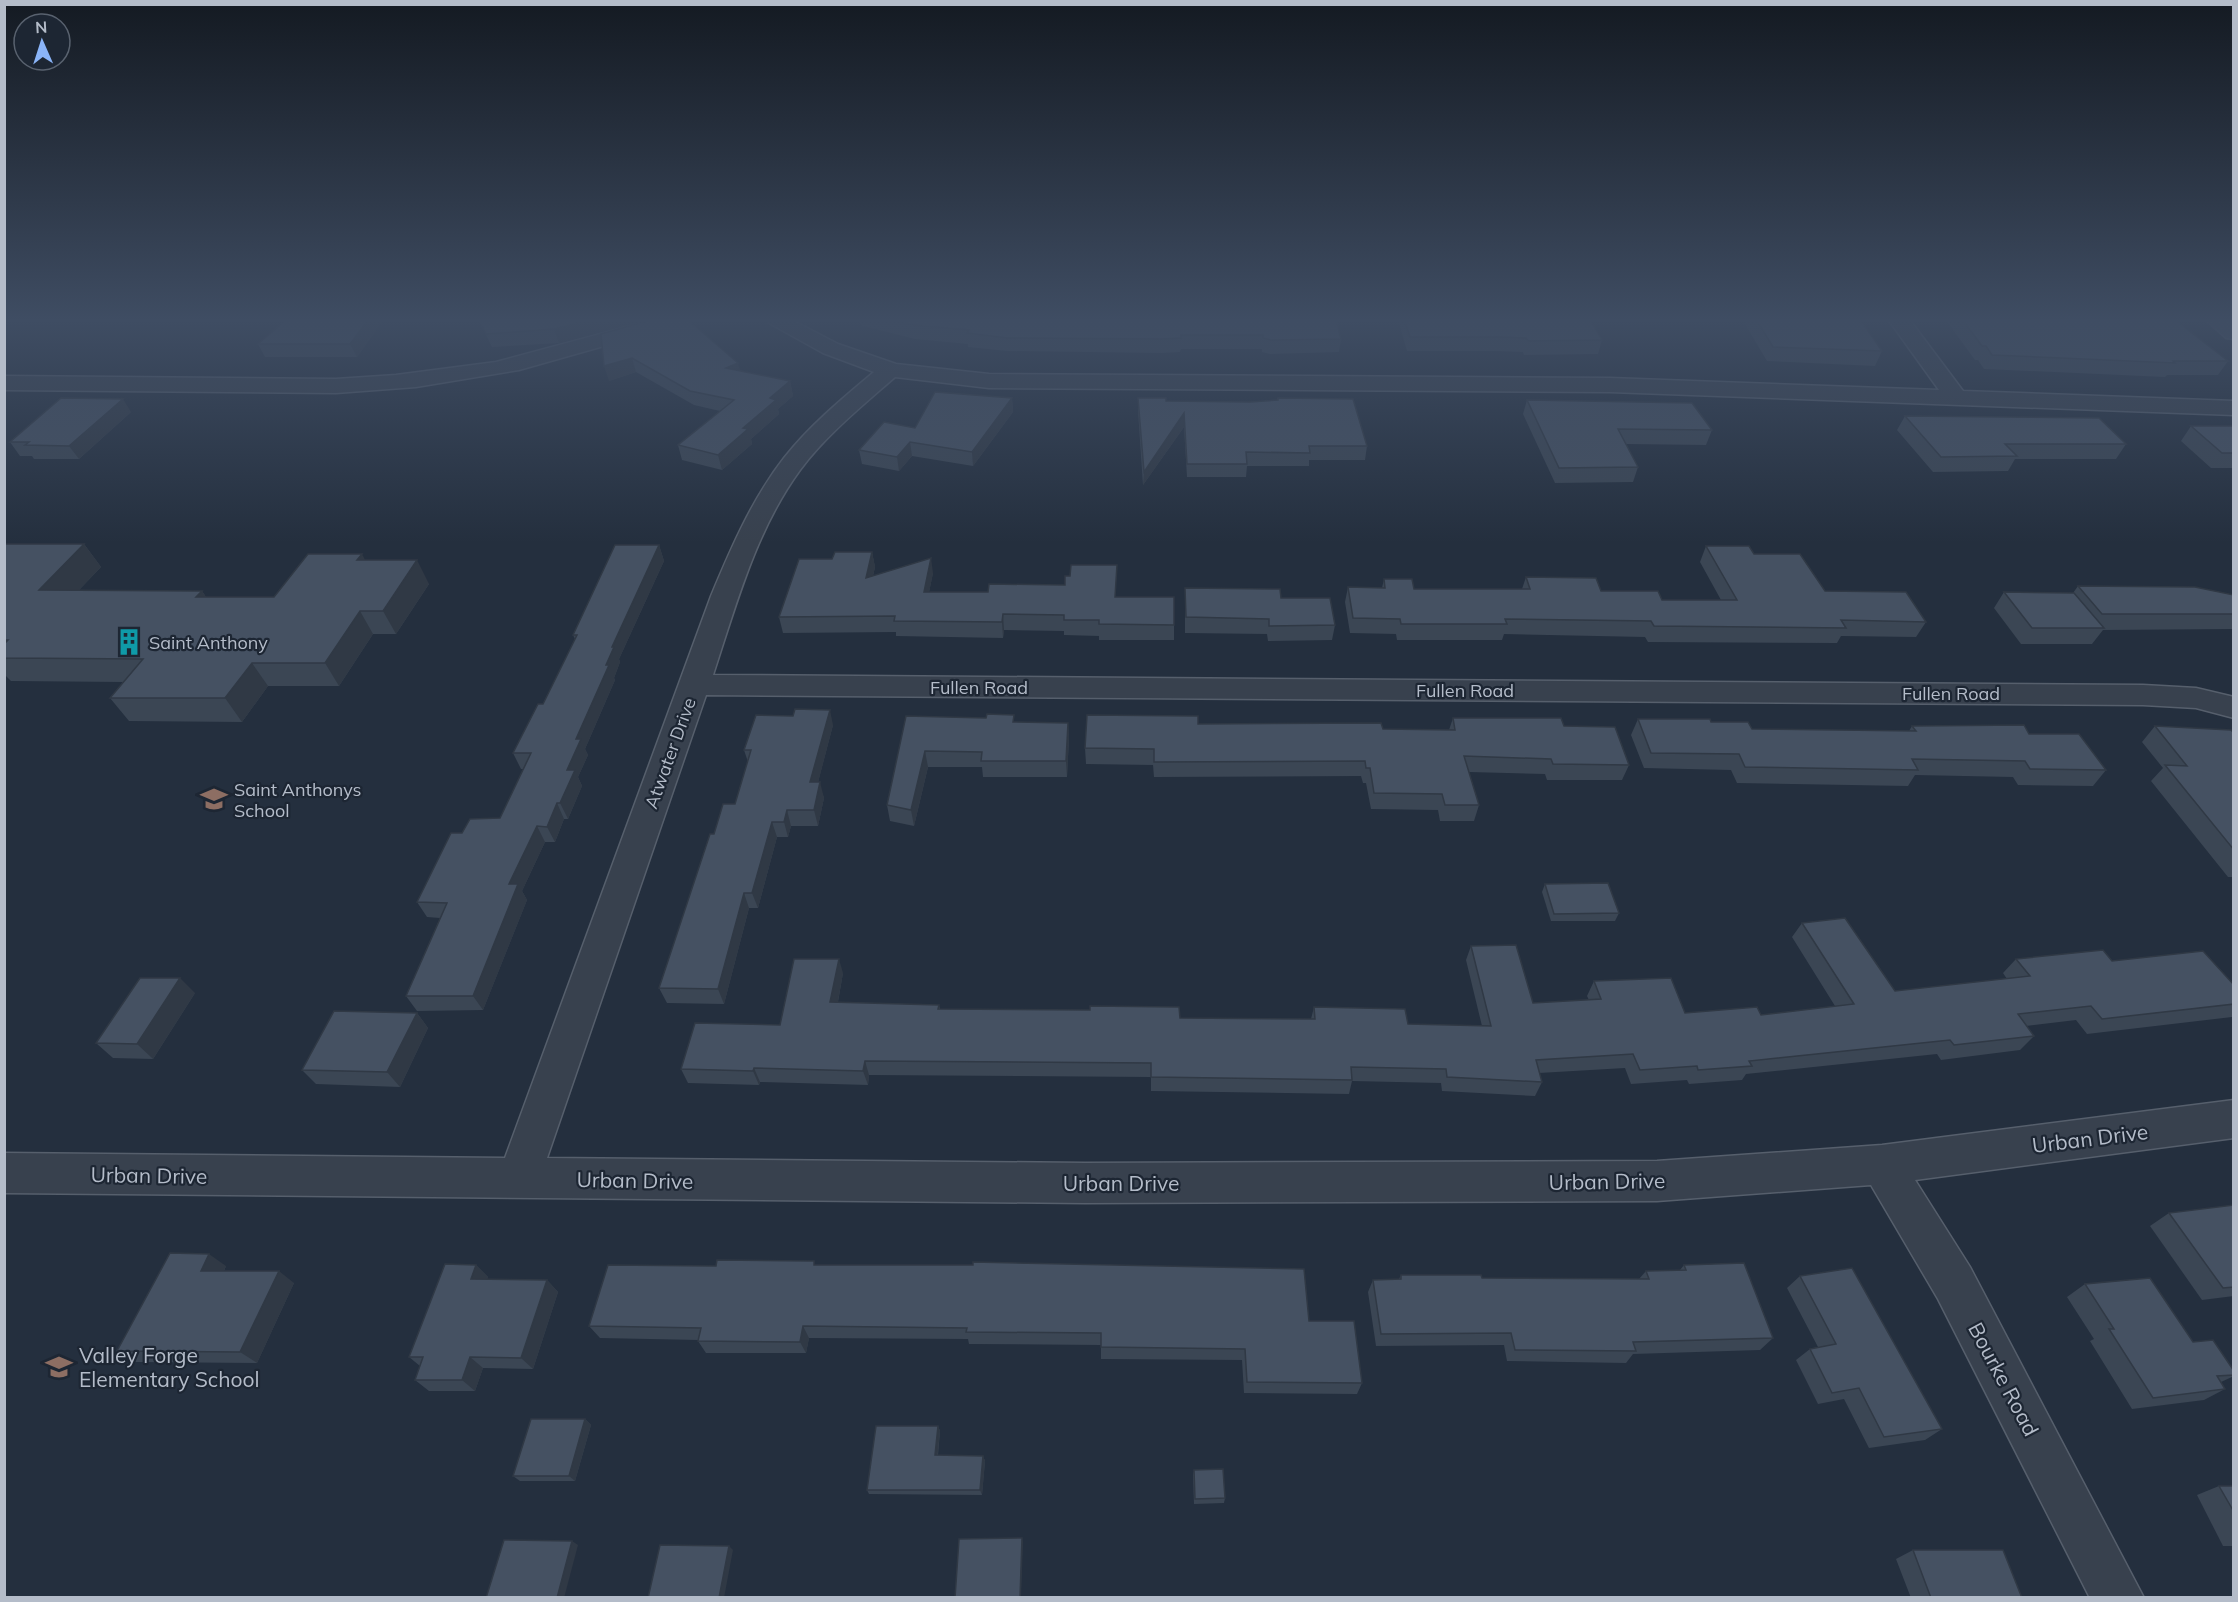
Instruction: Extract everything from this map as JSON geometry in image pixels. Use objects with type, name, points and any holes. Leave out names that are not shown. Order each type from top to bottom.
[{"type":"street","name":"Atwater Drive","points":[[519,1177],[598,950],[734,577],[762,512],[783,477],[836,417],[863,394]]},
{"type":"street","points":[[1843,394],[2234,408]]},
{"type":"street","points":[[1953,394],[1956,398]]},
{"type":"street","name":"Fullen Road","points":[[695,685],[2144,695],[2196,698],[2234,708]]},
{"type":"street","name":"Urban Drive","points":[[4,1173],[519,1177],[646,1181],[1085,1183],[1645,1181],[1882,1165],[2234,1119]]},
{"type":"street","name":"Bourke Road","points":[[1882,1165],[1954,1282],[2118,1598]]},
{"type":"building","points":[[703,394],[775,394],[770,398],[776,400],[743,428],[748,429],[718,455],[678,445],[734,400]]},
{"type":"building","points":[[934,394],[1012,398],[972,452],[910,442],[897,457],[859,450],[884,422],[915,428]]},
{"type":"building","points":[[61,398],[123,399],[69,446],[25,445],[29,442],[10,442]]},
{"type":"building","points":[[1138,398],[1166,398],[1166,401],[1250,402],[1278,400],[1278,398],[1353,399],[1367,446],[1309,446],[1310,453],[1246,452],[1247,464],[1187,464],[1184,413],[1144,472]]},
{"type":"building","points":[[1527,400],[1692,403],[1712,430],[1618,429],[1638,467],[1559,468]]},
{"type":"building","points":[[1905,416],[2099,418],[2126,444],[2005,444],[2017,456],[1941,457]]},
{"type":"building","points":[[2191,426],[2234,426],[2234,453],[2222,453]]},
{"type":"building","name":"Saint Anthony","points":[[4,544],[84,544],[39,590],[202,591],[196,597],[274,597],[308,554],[362,554],[357,560],[417,560],[383,611],[360,611],[325,663],[252,663],[225,698],[110,698],[143,659],[4,658],[4,644],[8,640],[4,640]]},
{"type":"building","points":[[615,545],[659,545],[612,647],[614,647],[606,665],[609,665],[576,739],[581,739],[567,770],[575,770],[547,827],[537,826],[509,884],[518,884],[473,996],[406,996],[447,903],[417,902],[451,833],[462,833],[470,819],[500,818],[531,753],[513,753],[538,704],[543,704],[577,635],[573,635]]},
{"type":"building","points":[[1706,546],[1749,546],[1754,554],[1800,554],[1825,591],[1906,592],[1926,622],[1841,620],[1846,628],[1654,626],[1651,621],[1505,619],[1507,624],[1401,624],[1400,619],[1353,618],[1348,587],[1385,588],[1384,579],[1412,579],[1414,589],[1530,589],[1526,577],[1596,578],[1601,591],[1658,591],[1662,600],[1737,600]]},
{"type":"building","points":[[835,552],[872,552],[866,578],[931,558],[924,592],[988,592],[989,584],[1065,585],[1065,576],[1070,576],[1071,565],[1117,565],[1115,597],[1174,597],[1174,625],[1099,624],[1099,620],[1064,620],[1064,615],[1003,614],[1002,622],[894,621],[895,616],[779,617],[799,559],[832,559]]},
{"type":"building","points":[[2078,586],[2195,587],[2234,595],[2234,614],[2102,614]]},
{"type":"building","points":[[1185,588],[1280,589],[1281,598],[1330,598],[1335,625],[1269,626],[1269,619],[1186,617]]},
{"type":"building","points":[[2004,592],[2074,593],[2104,628],[2032,628]]},
{"type":"building","points":[[795,709],[830,710],[810,782],[820,782],[814,810],[787,810],[784,822],[772,822],[752,893],[744,893],[718,989],[659,988],[710,834],[714,834],[723,804],[735,804],[751,750],[744,750],[756,715],[793,716]]},
{"type":"building","points":[[987,714],[1014,715],[1013,722],[1068,723],[1066,761],[981,761],[982,752],[925,751],[911,810],[887,805],[906,716],[986,718]]},
{"type":"building","points":[[1087,715],[1198,716],[1198,724],[1381,723],[1383,729],[1455,730],[1453,718],[1561,718],[1564,726],[1615,727],[1629,765],[1553,764],[1551,759],[1464,756],[1479,805],[1445,805],[1442,794],[1374,793],[1370,768],[1366,768],[1365,761],[1154,762],[1154,749],[1085,748]]},
{"type":"building","points":[[1638,719],[1710,719],[1711,722],[1748,722],[1752,729],[1916,731],[1912,726],[2024,725],[2029,734],[2079,734],[2106,770],[2030,769],[2025,761],[1912,759],[1918,770],[1745,767],[1739,754],[1651,753]]},
{"type":"building","points":[[2155,726],[2231,730],[2234,733],[2234,850],[2165,765],[2187,766]]},
{"type":"building","points":[[1608,883],[1619,913],[1554,914],[1545,884]]},
{"type":"building","points":[[1845,918],[1895,991],[2030,976],[2016,959],[2103,950],[2112,961],[2203,951],[2234,985],[2234,1004],[2102,1019],[2091,1006],[2018,1014],[2034,1036],[1954,1045],[1950,1040],[1749,1061],[1752,1066],[1698,1070],[1697,1066],[1640,1070],[1633,1054],[1536,1060],[1542,1082],[1447,1077],[1446,1069],[1351,1067],[1352,1080],[1151,1077],[1151,1063],[865,1061],[863,1071],[754,1068],[753,1071],[681,1069],[695,1023],[780,1025],[794,959],[839,959],[830,1002],[939,1005],[938,1009],[1090,1010],[1090,1006],[1179,1007],[1180,1018],[1315,1019],[1314,1007],[1405,1009],[1408,1024],[1491,1026],[1471,946],[1516,945],[1533,1003],[1601,999],[1594,981],[1671,978],[1685,1013],[1757,1007],[1761,1015],[1854,1004],[1802,923]]},
{"type":"building","points":[[140,978],[180,978],[137,1044],[96,1043]]},
{"type":"building","points":[[334,1011],[417,1013],[387,1072],[302,1070]]},
{"type":"building","points":[[2234,1205],[2234,1287],[2223,1288],[2169,1213]]},
{"type":"building","points":[[170,1253],[209,1254],[201,1271],[279,1271],[240,1352],[117,1351]]},
{"type":"building","points":[[717,1260],[814,1261],[814,1265],[973,1265],[973,1262],[1304,1269],[1309,1321],[1354,1321],[1362,1383],[1247,1382],[1245,1349],[1101,1347],[1101,1333],[966,1332],[967,1328],[803,1326],[800,1342],[698,1341],[701,1328],[589,1326],[608,1265],[716,1266]]},
{"type":"building","points":[[1744,1263],[1773,1338],[1633,1342],[1636,1351],[1515,1350],[1511,1333],[1381,1334],[1373,1280],[1401,1279],[1401,1275],[1649,1279],[1646,1271],[1686,1270],[1684,1265]]},
{"type":"building","points":[[445,1264],[476,1265],[471,1279],[547,1280],[521,1358],[470,1357],[462,1380],[415,1380],[423,1357],[409,1357]]},
{"type":"building","points":[[1852,1268],[1942,1429],[1884,1437],[1859,1388],[1832,1393],[1810,1349],[1836,1344],[1800,1276]]},
{"type":"building","points":[[2150,1278],[2193,1342],[2213,1340],[2234,1371],[2234,1375],[2217,1376],[2225,1389],[2153,1398],[2109,1329],[2114,1329],[2085,1284]]},
{"type":"building","points":[[531,1419],[585,1419],[569,1476],[513,1476]]},
{"type":"building","points":[[876,1426],[938,1426],[935,1455],[983,1456],[980,1490],[867,1490]]},
{"type":"building","points":[[1223,1469],[1225,1498],[1195,1499],[1194,1470]]},
{"type":"building","points":[[2219,1486],[2234,1486],[2234,1512]]},
{"type":"building","points":[[1022,1538],[1020,1598],[955,1598],[959,1539]]},
{"type":"building","points":[[504,1540],[572,1541],[557,1598],[486,1598]]},
{"type":"building","points":[[660,1545],[729,1546],[719,1598],[648,1598]]},
{"type":"building","points":[[1913,1550],[2003,1550],[2022,1598],[1931,1598]]},
{"type":"place","name":"Saint Anthony","points":[[129,642]]},
{"type":"place","name":"Saint Anthonys School","points":[[214,799]]},
{"type":"place","name":"Valley Forge Elementary School","points":[[59,1367]]}]
